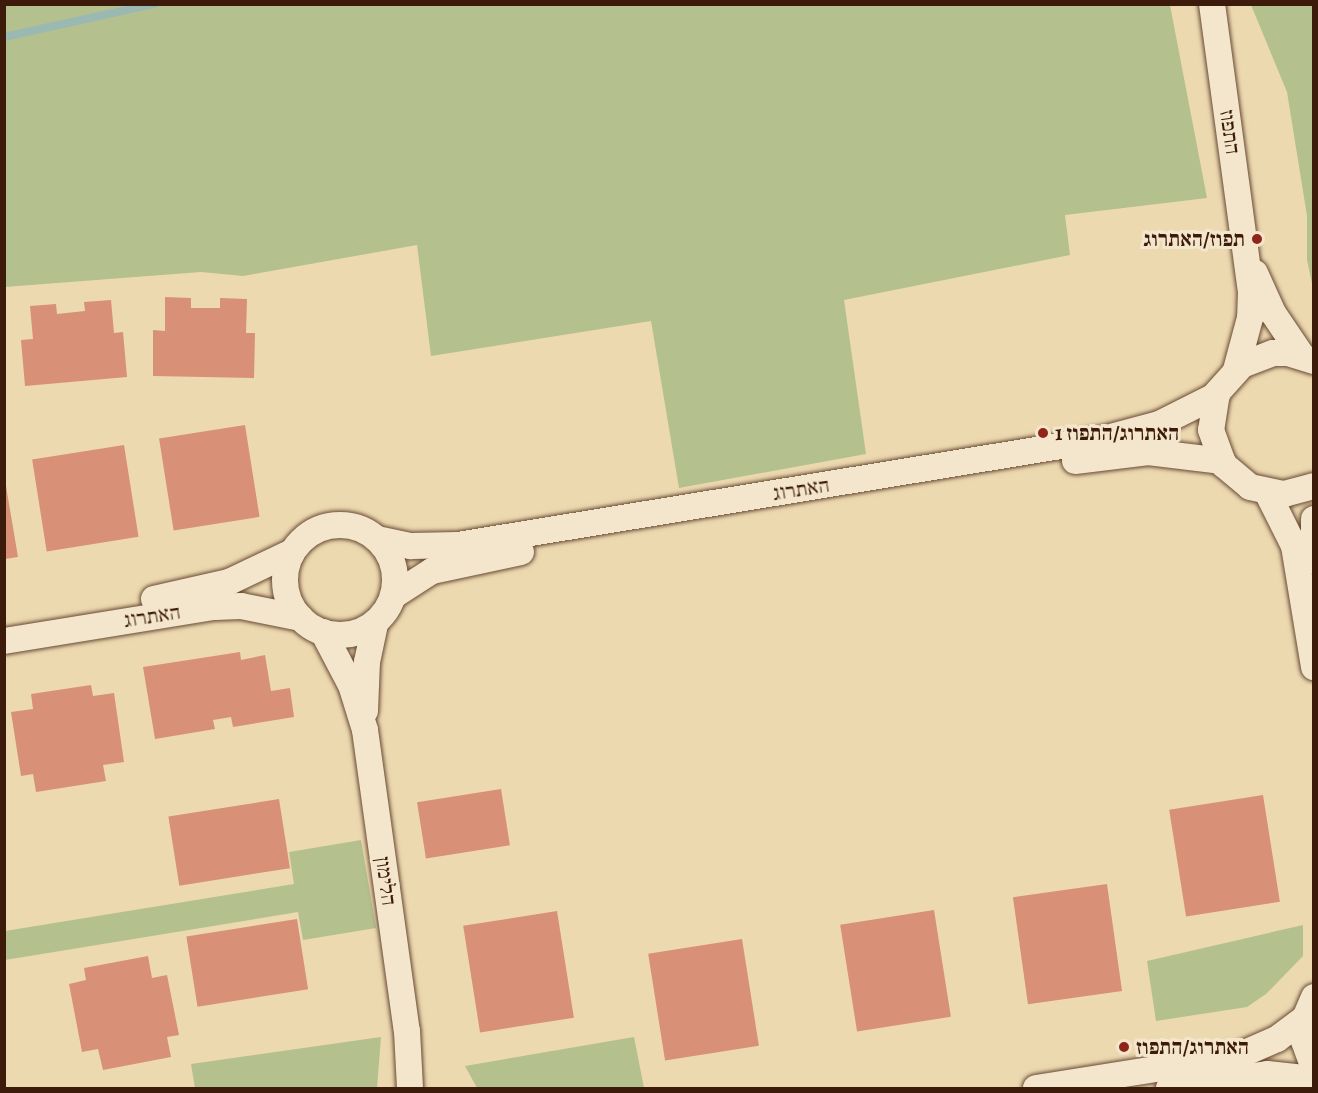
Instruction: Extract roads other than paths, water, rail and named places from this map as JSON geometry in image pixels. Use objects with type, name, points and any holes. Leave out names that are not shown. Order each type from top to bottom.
[{"type":"street","name":"התפוז","points":[[1212,4],[1249,259],[1250,318],[1236,370]]},
{"type":"street","name":"התפוז","points":[[1249,259],[1273,313],[1308,358]]},
{"type":"street","points":[[1308,358],[1273,353],[1258,356],[1236,370],[1217,395],[1211,430],[1222,461],[1236,477],[1267,492],[1297,492],[1314,486]]},
{"type":"street","name":"האתרוג","points":[[377,539],[411,546],[458,545],[1103,439],[1159,424],[1217,395]]},
{"type":"street","name":"האתרוג","points":[[393,596],[432,571],[463,562],[1092,458],[1148,452],[1222,461]]},
{"type":"street","points":[[1267,492],[1294,546],[1314,667]]},
{"type":"street","points":[[1314,519],[1314,561]]},
{"type":"street","points":[[338,524],[356,526],[377,539],[394,564],[393,596],[375,623],[345,635],[322,632],[301,618],[291,605],[285,586],[292,552],[305,537],[320,528],[338,524]]},
{"type":"street","name":"האתרוג","points":[[4,624],[201,590],[256,571],[292,552]]},
{"type":"street","name":"האתרוג","points":[[4,641],[215,607],[241,606],[301,618]]},
{"type":"street","name":"הלימון","points":[[365,730],[367,662],[375,623]]},
{"type":"street","name":"הלימון","points":[[322,632],[351,685],[365,730],[407,1031],[410,1089]]},
{"type":"street","points":[[1310,1007],[1304,1041],[1314,1069]]},
{"type":"street","points":[[1036,1089],[1238,1056],[1277,1039],[1310,1007]]},
{"type":"street","name":"הלימון","points":[[407,1031],[428,1089]]},
{"type":"street","points":[[1169,1089],[1267,1074],[1314,1079]]},
{"type":"waterway","points":[[4,37],[154,4]]},
{"type":"place","name":"תפוז/האתרוג","points":[[1257,239]]},
{"type":"place","name":"האתרוג/התפוז 1","points":[[1043,433]]},
{"type":"place","name":"האתרוג/התפוז","points":[[1124,1047]]}]
